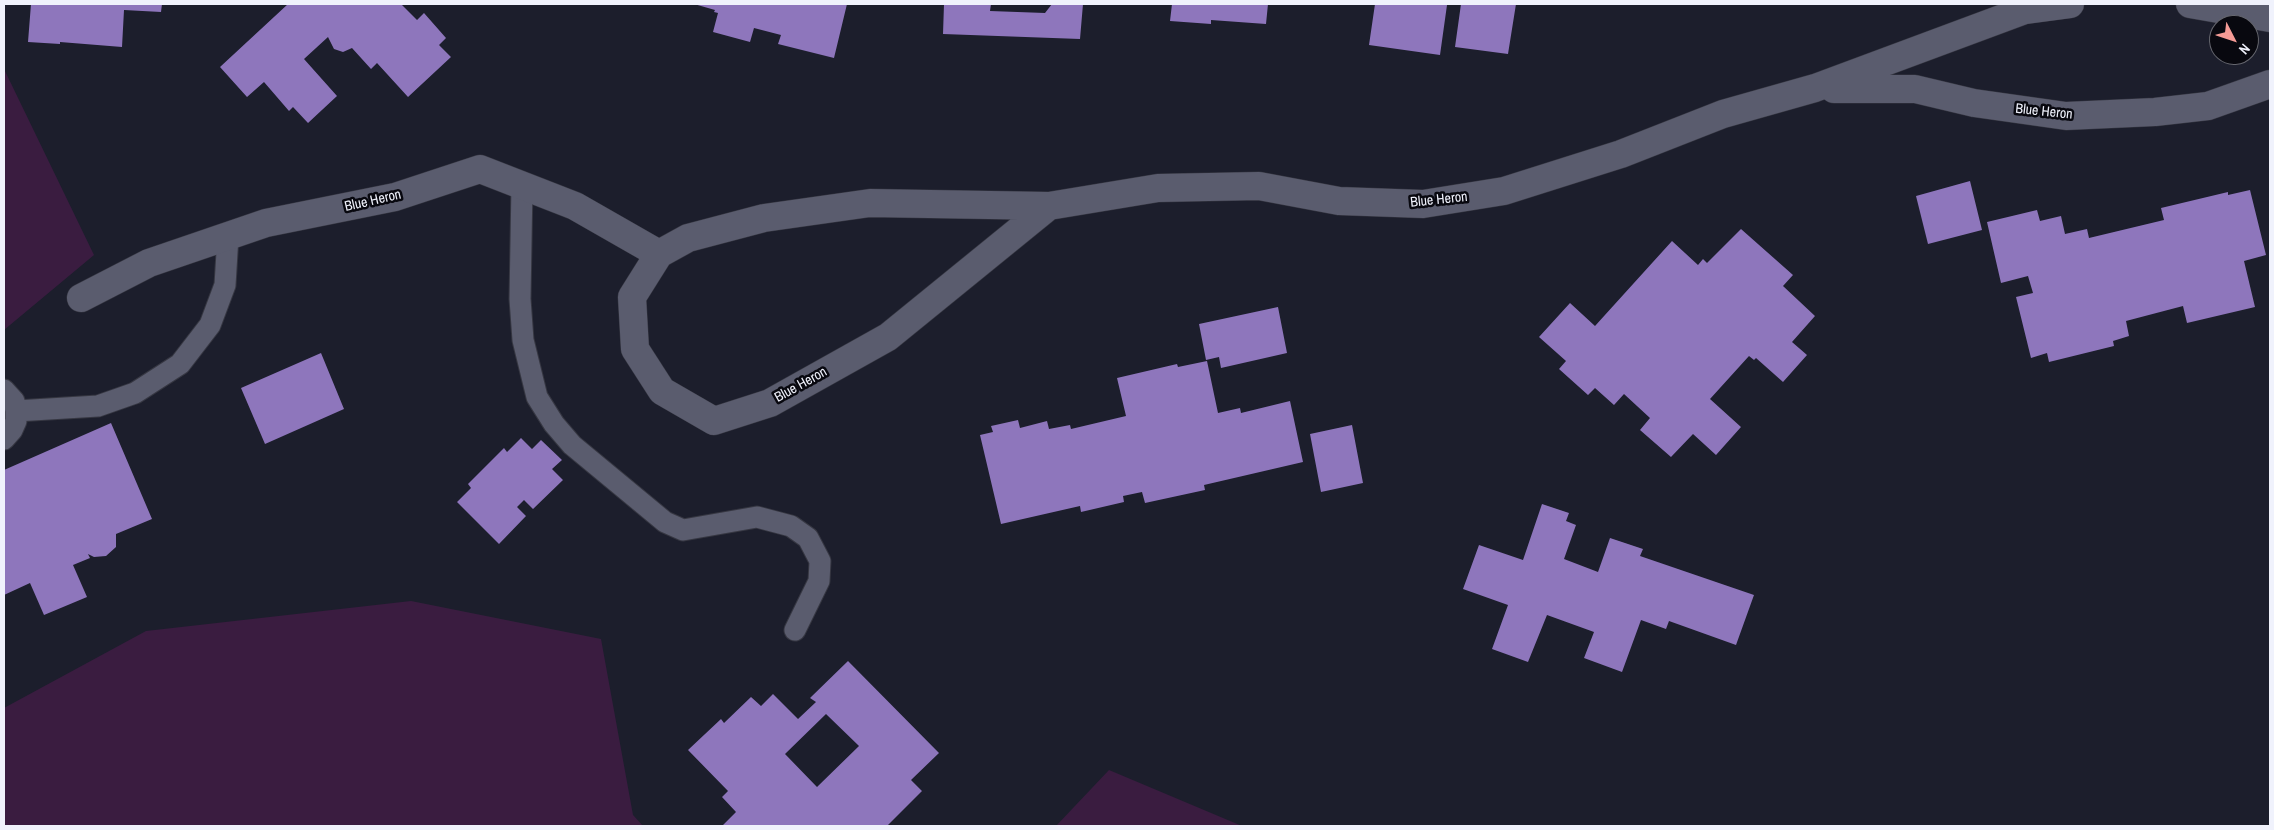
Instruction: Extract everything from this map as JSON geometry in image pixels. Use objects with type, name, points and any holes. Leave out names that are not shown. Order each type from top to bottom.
[{"type":"street","name":"Blue Heron","points":[[1050,206],[888,337],[770,403],[714,421],[662,391],[635,349],[632,297],[659,254],[688,238],[764,218],[870,203],[1050,206],[1158,188],[1259,186],[1340,201],[1423,204],[1504,191],[1621,154],[1724,114],[1815,88],[2025,10],[2070,4]]},
{"type":"street","points":[[2190,4],[2270,18]]},
{"type":"street","name":"Blue Heron","points":[[1815,88],[1915,89],[1974,103],[2066,116],[2155,112],[2208,106],[2270,84]]},
{"type":"street","name":"Blue Heron","points":[[81,298],[150,263],[266,223],[395,197],[480,169],[576,206],[659,254]]},
{"type":"lane","points":[[522,185],[520,299],[523,340],[537,397],[554,424],[572,444],[665,522],[683,530],[757,517],[792,526],[808,538],[820,561],[819,581],[795,630]]},
{"type":"lane","points":[[16,411],[98,406],[135,393],[180,364],[210,325],[225,285],[228,236]]},
{"type":"lane","points":[[4,390],[14,401],[16,411],[16,421],[12,430],[4,439]]},
{"type":"shaded area","points":[[4,69],[94,255],[4,330]]},
{"type":"shaded area","points":[[411,601],[601,639],[633,815],[643,826],[4,826],[4,708],[146,631]]},
{"type":"shaded area","points":[[1109,770],[1242,826],[1056,826]]},
{"type":"building","points":[[31,4],[162,4],[161,12],[124,10],[122,47],[60,42],[60,44],[28,42]]},
{"type":"building","points":[[288,4],[401,4],[417,20],[424,13],[446,38],[439,45],[451,57],[408,97],[377,63],[371,69],[352,48],[343,52],[334,49],[328,37],[304,59],[337,96],[308,123],[293,107],[289,111],[264,82],[247,97],[220,67]]},
{"type":"building","points":[[694,4],[847,4],[834,58],[778,44],[781,35],[754,28],[750,42],[713,32],[718,13],[714,12],[715,10]]},
{"type":"building","points":[[944,4],[991,4],[990,11],[1045,13],[1052,4],[1083,4],[1080,39],[943,34]]},
{"type":"building","points":[[1172,4],[1268,4],[1266,24],[1211,20],[1211,24],[1170,21]]},
{"type":"building","points":[[1375,4],[1447,5],[1440,55],[1369,45]]},
{"type":"building","points":[[1461,4],[1516,4],[1508,54],[1455,47]]},
{"type":"building","points":[[1970,181],[1982,230],[1928,244],[1916,196]]},
{"type":"building","points":[[2250,190],[2266,255],[2244,261],[2255,307],[2187,323],[2183,306],[2126,321],[2129,336],[2113,341],[2114,346],[2049,362],[2047,353],[2031,358],[2016,297],[2033,293],[2028,276],[2001,283],[1987,222],[2037,210],[2040,221],[2061,216],[2065,234],[2087,229],[2089,238],[2164,220],[2161,208],[2228,192],[2228,195]]},
{"type":"building","points":[[1741,229],[1793,275],[1783,286],[1815,316],[1792,342],[1807,355],[1783,382],[1756,358],[1754,360],[1749,356],[1710,399],[1741,427],[1716,455],[1693,434],[1671,457],[1640,430],[1650,418],[1624,394],[1614,405],[1595,388],[1588,395],[1559,369],[1566,361],[1539,337],[1570,303],[1595,326],[1672,241],[1698,265],[1703,259],[1707,263]]},
{"type":"building","points":[[1278,307],[1287,353],[1221,368],[1219,357],[1206,360],[1199,324]]},
{"type":"building","points":[[321,353],[344,409],[265,444],[241,388]]},
{"type":"building","points":[[1207,361],[1218,413],[1240,408],[1241,413],[1290,401],[1303,462],[1204,485],[1205,490],[1145,503],[1142,492],[1123,496],[1124,502],[1081,512],[1080,506],[1001,524],[980,435],[993,432],[991,426],[1018,420],[1020,428],[1047,421],[1049,429],[1070,425],[1071,429],[1126,416],[1117,378],[1177,364],[1178,367]]},
{"type":"building","points":[[111,423],[152,519],[116,534],[116,547],[106,556],[94,557],[88,554],[90,558],[73,565],[87,597],[44,615],[30,583],[4,595],[4,470]]},
{"type":"building","points":[[1352,425],[1363,483],[1321,492],[1310,434]]},
{"type":"building","points":[[521,438],[532,449],[541,440],[562,460],[552,469],[563,480],[533,509],[524,500],[517,507],[526,516],[499,544],[457,502],[471,488],[468,484],[504,448],[507,452]]},
{"type":"building","points":[[1542,504],[1569,513],[1566,521],[1576,525],[1564,559],[1598,572],[1610,538],[1643,549],[1640,556],[1754,595],[1736,645],[1669,621],[1666,629],[1641,620],[1622,672],[1584,658],[1594,632],[1547,615],[1528,662],[1492,649],[1508,605],[1463,589],[1479,545],[1523,560]]},
{"type":"building","points":[[848,661],[939,753],[911,780],[922,791],[887,826],[723,825],[736,812],[722,797],[728,791],[688,750],[721,719],[724,723],[751,697],[761,706],[773,694],[798,719],[816,702],[810,698]],"holes":[[[826,714],[859,746],[817,787],[785,754]]]}]
